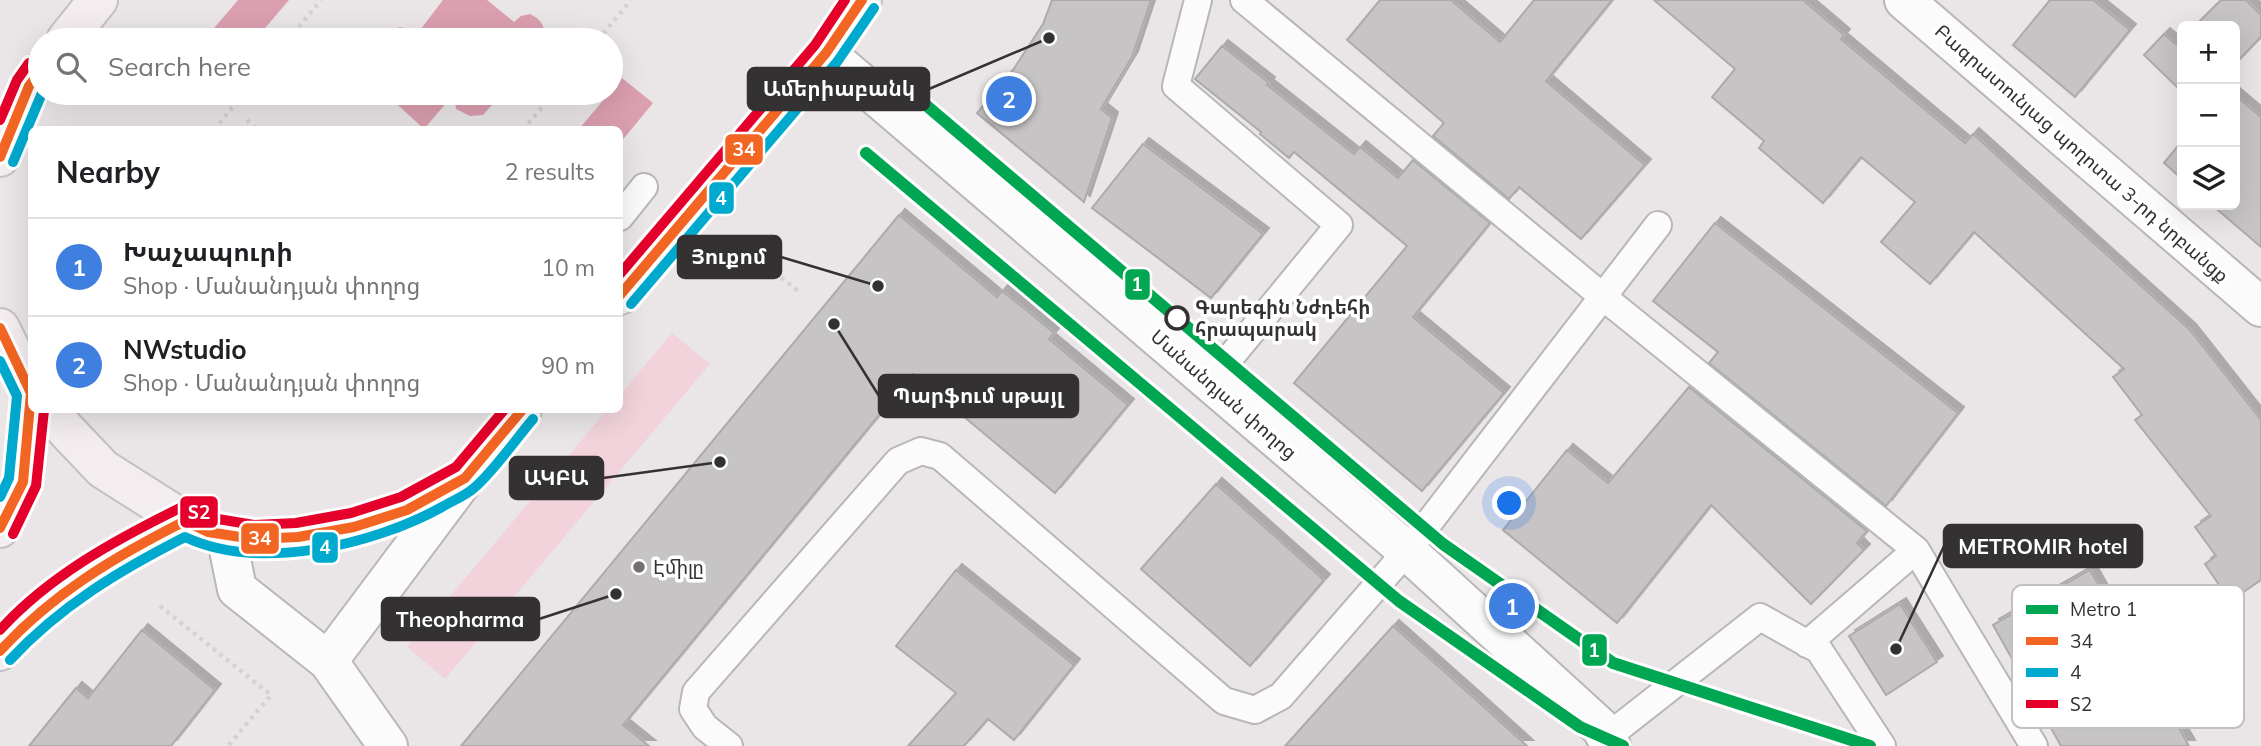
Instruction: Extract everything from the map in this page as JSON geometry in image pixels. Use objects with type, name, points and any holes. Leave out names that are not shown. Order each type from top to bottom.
[{"type":"main road","points":[[76,28],[98,0]]},
{"type":"main road","points":[[623,291],[826,53],[862,0]]},
{"type":"main road","points":[[0,157],[28,88]]},
{"type":"main road","points":[[0,328],[28,385]]},
{"type":"main road","points":[[0,528],[23,482],[30,413]]},
{"type":"main road","points":[[50,413],[103,469],[185,522],[208,532],[253,539],[298,537],[354,527],[407,510],[465,478],[519,413]]},
{"type":"main road","points":[[0,651],[51,599],[129,550],[185,522]]},
{"type":"street","name":"Բագրատունյաց պողոտա 3-րդ նրբանցք","points":[[1904,0],[2261,307]]},
{"type":"street","name":"Մանանդյան փողոց","points":[[826,53],[1407,551],[1601,728],[1609,742]]},
{"type":"street","points":[[328,660],[465,478]]},
{"type":"street","points":[[226,535],[237,589],[328,660],[388,746]]},
{"type":"lane","points":[[1198,0],[1176,86],[1339,225],[1210,382]]},
{"type":"lane","points":[[1244,0],[1602,296],[1916,550],[2012,709]]},
{"type":"lane","points":[[623,213],[644,187]]},
{"type":"lane","points":[[729,746],[705,727],[693,709],[696,692],[898,461],[921,451],[940,456],[1224,701],[1255,710],[1281,696],[1407,551],[1658,225]]},
{"type":"lane","points":[[1807,644],[1916,550]]},
{"type":"lane","points":[[1609,742],[1760,618],[1819,650],[1882,746]]},
{"type":"lane","points":[[2023,728],[2034,746]]},
{"type":"path","points":[[298,28],[321,0]]},
{"type":"path","points":[[608,28],[631,0]]},
{"type":"path","points":[[217,126],[234,105]]},
{"type":"path","points":[[526,126],[544,105]]},
{"type":"path","points":[[247,120],[253,126]]},
{"type":"path","points":[[768,267],[798,291]]},
{"type":"path","points":[[160,606],[271,695],[228,746]]},
{"type":"shaded area","points":[[238,0],[289,0],[265,28],[214,28]]},
{"type":"shaded area","points":[[443,0],[487,0],[514,22],[521,16],[530,14],[543,28],[422,28]]},
{"type":"shaded area","points":[[623,79],[653,103],[623,139],[623,126],[582,126],[599,105],[623,105]]},
{"type":"shaded area","points":[[398,105],[445,105],[427,126],[421,126]]},
{"type":"shaded area","points":[[455,105],[492,105],[483,115],[470,116],[456,109]]},
{"type":"shaded area","points":[[672,333],[710,364],[445,679],[407,647],[604,413],[623,413],[623,391]]},
{"type":"building","points":[[1052,0],[1151,0],[1132,57],[1101,109],[1112,118],[1084,202],[977,113],[1013,70],[1043,24]]},
{"type":"building","points":[[1380,0],[1451,0],[1500,42],[1534,0],[1612,0],[1546,81],[1645,165],[1581,239],[1519,187],[1509,199],[1433,136],[1444,123],[1347,40]]},
{"type":"building","points":[[1654,0],[1803,0],[1844,35],[1841,39],[1965,143],[1973,134],[2190,330],[2261,420],[2261,580],[2244,592],[2244,585],[2219,585],[2205,564],[2216,556],[2195,527],[2211,516],[2135,420],[2142,415],[2113,377],[2124,369],[1974,232],[1930,284],[1881,242],[1915,202],[1861,157],[1823,203],[1759,148],[1764,141],[1712,97],[1735,69]]},
{"type":"building","points":[[2050,0],[2093,0],[2130,30],[2075,97],[2013,45]]},
{"type":"building","points":[[2221,0],[2246,0],[2261,15],[2261,37],[2240,59],[2240,21],[2200,21]]},
{"type":"building","points":[[2164,34],[2177,45],[2177,87],[2144,55]]},
{"type":"building","points":[[1222,46],[1354,154],[1360,147],[1398,178],[1413,160],[1490,223],[1413,317],[1504,393],[1422,491],[1294,383],[1407,246],[1294,152],[1289,158],[1195,79]]},
{"type":"building","points":[[2240,99],[2261,117],[2261,247],[2218,210],[2240,210]]},
{"type":"building","points":[[1143,144],[1263,234],[1211,298],[1092,208]]},
{"type":"building","points":[[2177,147],[2177,175],[2164,163]]},
{"type":"building","points":[[899,215],[997,297],[1002,291],[1030,313],[1054,333],[1049,339],[1128,405],[1055,493],[913,374],[623,725],[649,746],[461,746]]},
{"type":"building","points":[[1715,223],[1958,413],[1886,506],[1709,363],[1718,352],[1653,301]]},
{"type":"building","points":[[1689,387],[1867,531],[1857,543],[1864,550],[1811,604],[1711,505],[1617,623],[1503,530],[1567,450],[1608,483]]},
{"type":"building","points":[[1216,484],[1324,580],[1250,666],[1141,569]]},
{"type":"building","points":[[956,570],[1074,665],[1014,740],[988,719],[964,746],[908,746],[956,693],[896,646]]},
{"type":"building","points":[[2090,570],[2098,585],[2064,585]]},
{"type":"building","points":[[1900,604],[1937,662],[1886,695],[1849,636]]},
{"type":"building","points":[[2012,614],[2012,659],[1993,625]]},
{"type":"building","points":[[1393,626],[1474,698],[1527,746],[1285,746]]},
{"type":"building","points":[[142,630],[215,690],[171,746],[29,746],[76,688],[88,698]]},
{"type":"building","points":[[2051,728],[2179,728],[2189,746],[2061,746]]},
{"type":"metro line","name":"1","points":[[914,95],[1443,544],[1613,663],[1870,746]]},
{"type":"metro line","name":"1","points":[[866,153],[1399,601],[1580,727],[1623,746]]},
{"type":"transit line","name":"Տ2","points":[[623,270],[815,45],[845,0]]},
{"type":"transit line","name":"34","points":[[623,291],[826,53],[862,0]]},
{"type":"transit line","name":"4","points":[[631,304],[837,62],[874,8]]},
{"type":"transit line","name":"Տ2","points":[[0,120],[17,80],[28,64]]},
{"type":"transit line","name":"34","points":[[0,157],[28,88]]},
{"type":"transit line","name":"4","points":[[28,126],[37,105]]},
{"type":"transit line","name":"4","points":[[13,162],[28,126]]},
{"type":"transit line","name":"34","points":[[0,328],[28,387]]},
{"type":"transit line","name":"4","points":[[0,361],[17,396],[9,478],[0,497]]},
{"type":"transit line","name":"34","points":[[0,528],[23,482],[29,413]]},
{"type":"transit line","name":"Տ2","points":[[13,534],[36,486],[44,413]]},
{"type":"transit line","name":"Տ2","points":[[0,630],[61,576],[131,533],[180,508],[190,508],[212,518],[254,525],[296,523],[351,513],[401,497],[456,467],[501,413]]},
{"type":"transit line","name":"34","points":[[0,651],[42,611],[87,577],[185,521],[208,532],[253,539],[298,537],[354,527],[407,510],[465,478],[519,413]]},
{"type":"transit line","name":"4","points":[[10,660],[70,606],[137,563],[185,537],[215,547],[281,553],[350,542],[414,521],[467,494],[497,464],[533,419]]},
{"type":"place","name":"Ամերիաբանկ","points":[[1049,38]]},
{"type":"place","name":"NWstudio","points":[[1009,99]]},
{"type":"place","name":"Յուքոմ","points":[[878,286]]},
{"type":"place","name":"Գարեգին Նժդեհի հրապարակ","points":[[1177,318]]},
{"type":"place","name":"Պարֆում սթայլ","points":[[834,324]]},
{"type":"place","name":"ԱԿԲԱ","points":[[720,462]]},
{"type":"place","name":"Էմիլը","points":[[639,567]]},
{"type":"place","name":"Theopharma","points":[[616,594]]},
{"type":"place","name":"Խաչապուրի","points":[[1512,606]]},
{"type":"place","name":"METROMIR hotel","points":[[1896,649]]}]
